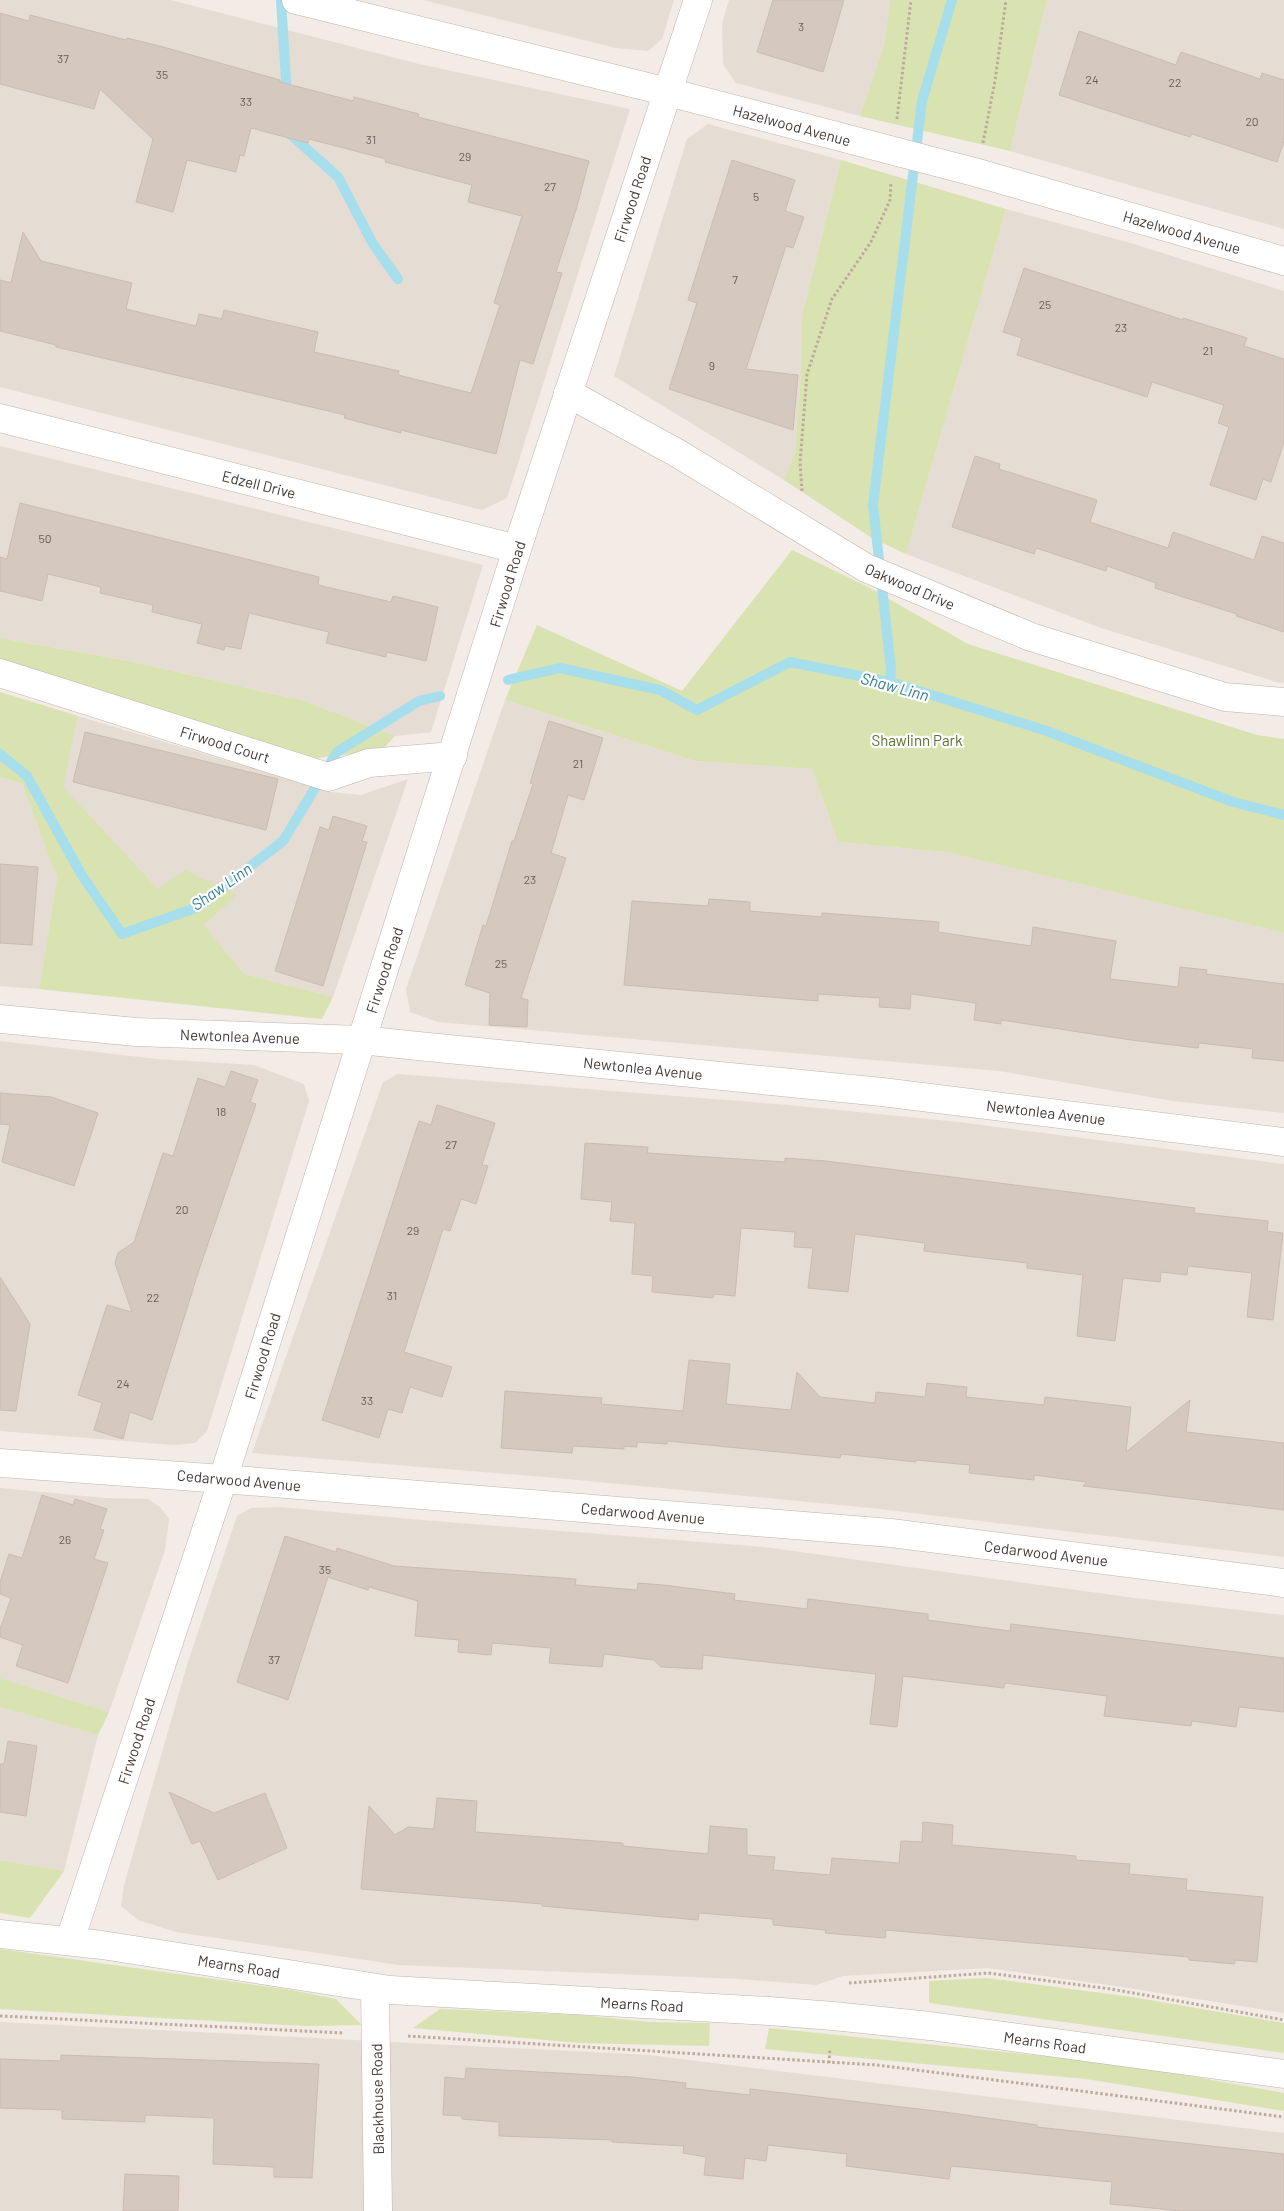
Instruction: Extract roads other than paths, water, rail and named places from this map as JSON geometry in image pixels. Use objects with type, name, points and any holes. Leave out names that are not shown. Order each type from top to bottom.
[{"type":"street","name":"Hazelwood Avenue","points":[[296,0],[668,92],[978,173],[1284,261]]},
{"type":"street","name":"Firwood Road","points":[[70,1940],[223,1479],[517,549],[698,0]]},
{"type":"street","name":"Oakwood Drive","points":[[568,394],[677,453],[866,568],[1032,636],[1225,697],[1284,702]]},
{"type":"street","name":"Edzell Drive","points":[[0,418],[517,549]]},
{"type":"street","name":"Firwood Court","points":[[0,673],[328,777],[369,764],[453,756]]},
{"type":"street","name":"Newtonlea Avenue","points":[[0,1020],[136,1032],[361,1040],[882,1092],[1284,1142]]},
{"type":"street","name":"Cedarwood Avenue","points":[[0,1463],[891,1532],[1284,1583]]},
{"type":"street","name":"Mearns Road","points":[[0,1934],[70,1940],[375,1988],[833,2016],[930,2026],[1284,2074]]},
{"type":"street","name":"Blackhouse Road","points":[[375,1988],[378,2211]]},
{"type":"waterway","points":[[281,0],[287,96]]},
{"type":"waterway","points":[[890,682],[891,669],[873,505],[922,101],[952,0]]},
{"type":"waterway","points":[[289,131],[338,177],[373,244],[398,279]]},
{"type":"waterway","name":"Shaw Linn","points":[[508,680],[560,668],[660,690],[697,710],[790,662],[890,682],[1044,730],[1233,802],[1284,815]]},
{"type":"waterway","name":"Shaw Linn","points":[[0,754],[27,776],[81,874],[122,934],[198,907],[283,841],[337,752],[419,701],[440,696]]},
{"type":"park label","name":"Shawlinn Park","points":[[917,740]]}]
